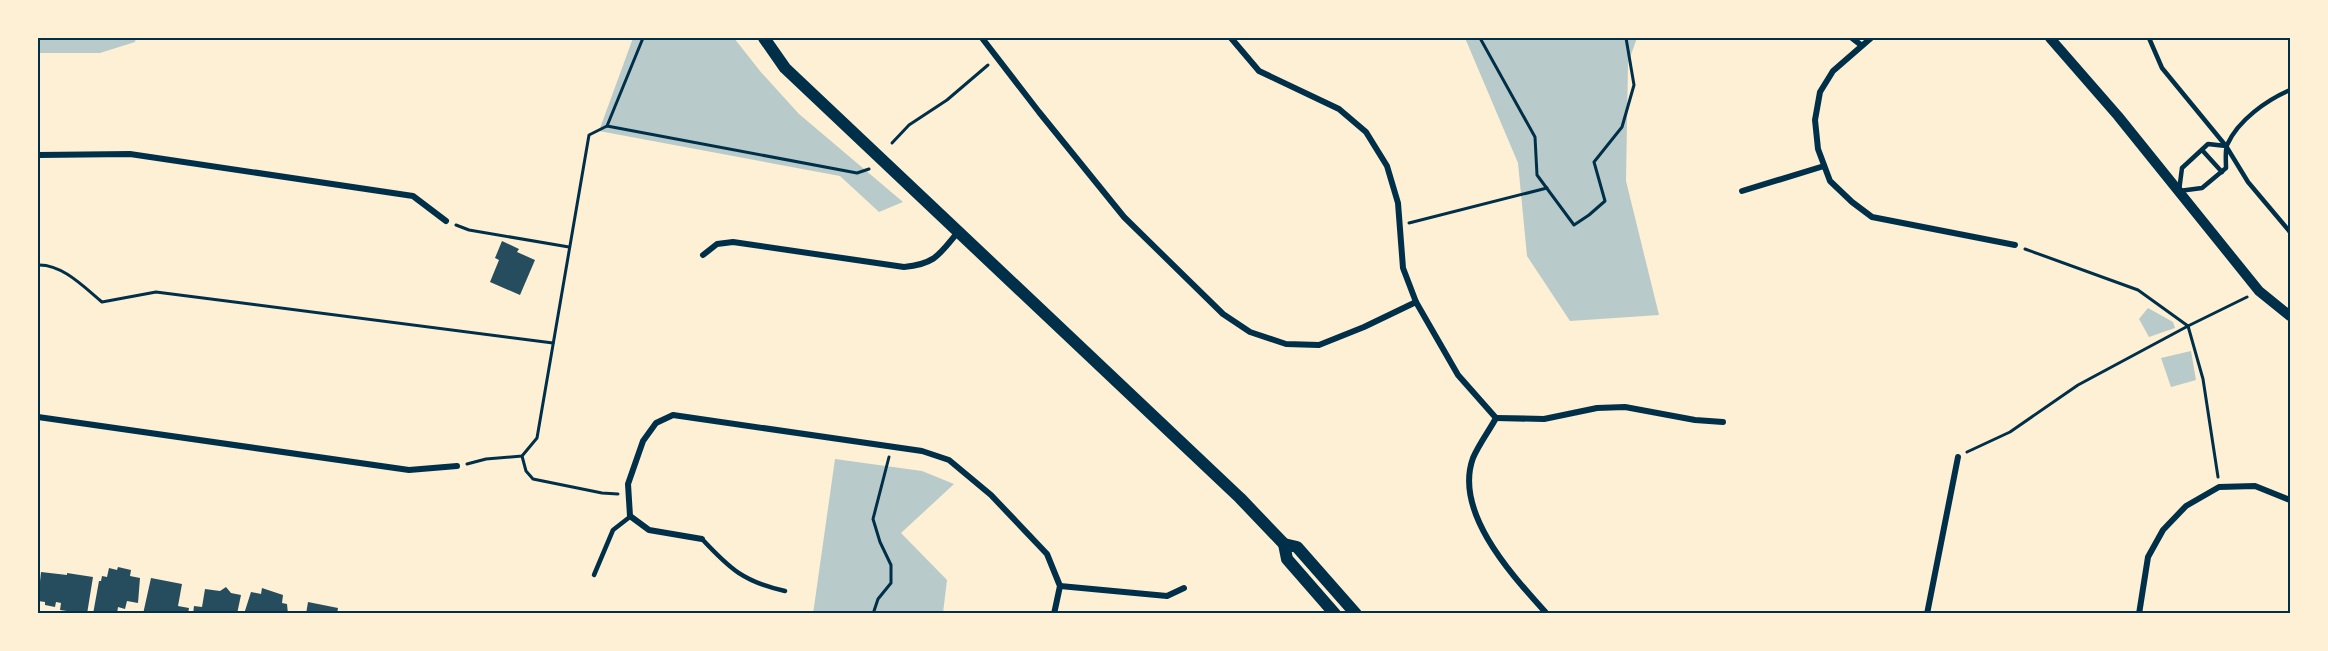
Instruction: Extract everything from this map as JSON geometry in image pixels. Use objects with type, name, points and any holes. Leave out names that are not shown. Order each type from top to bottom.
[{"type":"main road","points":[[764,38],[785,68],[1240,498],[1284,544],[1287,559],[1335,614]]},
{"type":"main road","points":[[1284,544],[1298,547],[1356,614]]},
{"type":"street","points":[[982,38],[1124,217],[1223,314],[1250,332],[1286,344],[1319,345],[1416,302]]},
{"type":"street","points":[[1231,38],[1259,71],[1339,109],[1366,132],[1387,166],[1398,203],[1403,267],[1416,302],[1458,375],[1496,418],[1544,419],[1597,408],[1625,407],[1695,420],[1723,422]]},
{"type":"street","points":[[1852,38],[1862,45]]},
{"type":"street","points":[[1871,38],[1833,71],[1820,92],[1815,120],[1818,149],[1830,181],[1872,217],[2015,245]]},
{"type":"street","points":[[2050,38],[2179,191],[2259,291],[2290,316]]},
{"type":"street","points":[[38,155],[130,154],[413,196],[446,221]]},
{"type":"street","points":[[1742,191],[1824,166]]},
{"type":"street","points":[[703,255],[717,244],[734,242],[904,267],[918,266],[933,261],[959,232]]},
{"type":"street","points":[[702,539],[649,530],[631,516],[628,484],[643,441],[656,423],[673,415],[922,451],[949,459],[991,495],[1047,554],[1060,586],[1054,614]]},
{"type":"street","points":[[38,417],[409,470],[457,466]]},
{"type":"street","points":[[1496,418],[1473,459],[1470,484],[1474,508],[1486,539],[1509,571],[1546,614]]},
{"type":"street","points":[[1927,614],[1958,457]]},
{"type":"street","points":[[2139,614],[2148,558],[2163,530],[2186,507],[2219,487],[2255,486],[2290,500]]},
{"type":"street","points":[[1060,586],[1167,596],[1184,588]]},
{"type":"lane","points":[[2149,38],[2162,68],[2226,146],[2248,182],[2290,232]]},
{"type":"lane","points":[[2226,146],[2208,144],[2182,168],[2179,191],[2202,188],[2222,172],[2226,168],[2226,146],[2243,122],[2278,95],[2290,90]]},
{"type":"lane","points":[[2202,150],[2222,172]]},
{"type":"lane","points":[[594,575],[613,530],[631,516]]},
{"type":"lane","points":[[702,539],[736,573],[760,586],[785,591]]},
{"type":"path","points":[[607,126],[644,38]]},
{"type":"path","points":[[1480,38],[1535,136],[1537,175],[1574,225],[1590,215],[1605,201],[1594,162],[1622,127],[1634,85],[1626,38]]},
{"type":"path","points":[[892,143],[909,125],[946,100],[998,58]]},
{"type":"path","points":[[457,466],[486,459],[522,456],[537,438],[589,135],[607,126],[857,172],[869,168]]},
{"type":"path","points":[[1398,226],[1547,188]]},
{"type":"path","points":[[446,221],[469,230],[569,247]]},
{"type":"path","points":[[2015,245],[2138,290],[2188,326],[2204,379],[2219,487]]},
{"type":"path","points":[[38,265],[49,264],[77,281],[102,302],[156,292],[553,343]]},
{"type":"path","points":[[1958,457],[2010,432],[2078,385],[2259,291]]},
{"type":"path","points":[[873,614],[878,599],[891,583],[891,565],[880,542],[873,519],[891,446]]},
{"type":"path","points":[[522,456],[526,471],[533,479],[602,493],[628,494]]},
{"type":"shaded area","points":[[38,38],[136,38],[135,42],[100,53],[38,53]]},
{"type":"shaded area","points":[[633,38],[734,38],[799,114],[903,202],[879,212],[840,176],[599,131]]},
{"type":"shaded area","points":[[1465,38],[1637,38],[1628,63],[1626,181],[1659,315],[1570,321],[1527,256],[1518,163]]},
{"type":"shaded area","points":[[2148,308],[2173,322],[2175,328],[2149,337],[2139,319]]},
{"type":"shaded area","points":[[2191,351],[2196,380],[2171,387],[2161,358]]},
{"type":"shaded area","points":[[835,459],[922,471],[954,484],[901,533],[947,580],[943,613],[813,614]]},
{"type":"building","points":[[502,241],[519,249],[517,252],[535,260],[520,295],[490,282],[499,260],[495,258]]},
{"type":"building","points":[[118,567],[131,570],[130,576],[140,578],[138,603],[127,601],[125,609],[118,607],[117,614],[93,614],[99,581],[102,576],[107,577],[109,568],[117,570]]},
{"type":"building","points":[[41,572],[93,577],[87,614],[60,610],[61,603],[56,602],[55,607],[38,601]]},
{"type":"building","points":[[151,578],[182,584],[178,606],[189,608],[188,614],[143,614]]},
{"type":"building","points":[[226,587],[231,593],[241,595],[237,614],[193,614],[194,606],[202,607],[205,589],[220,591]]},
{"type":"building","points":[[262,588],[283,595],[282,603],[287,604],[288,614],[244,614],[251,592],[261,594]]},
{"type":"building","points":[[308,602],[338,608],[337,614],[306,614]]}]
